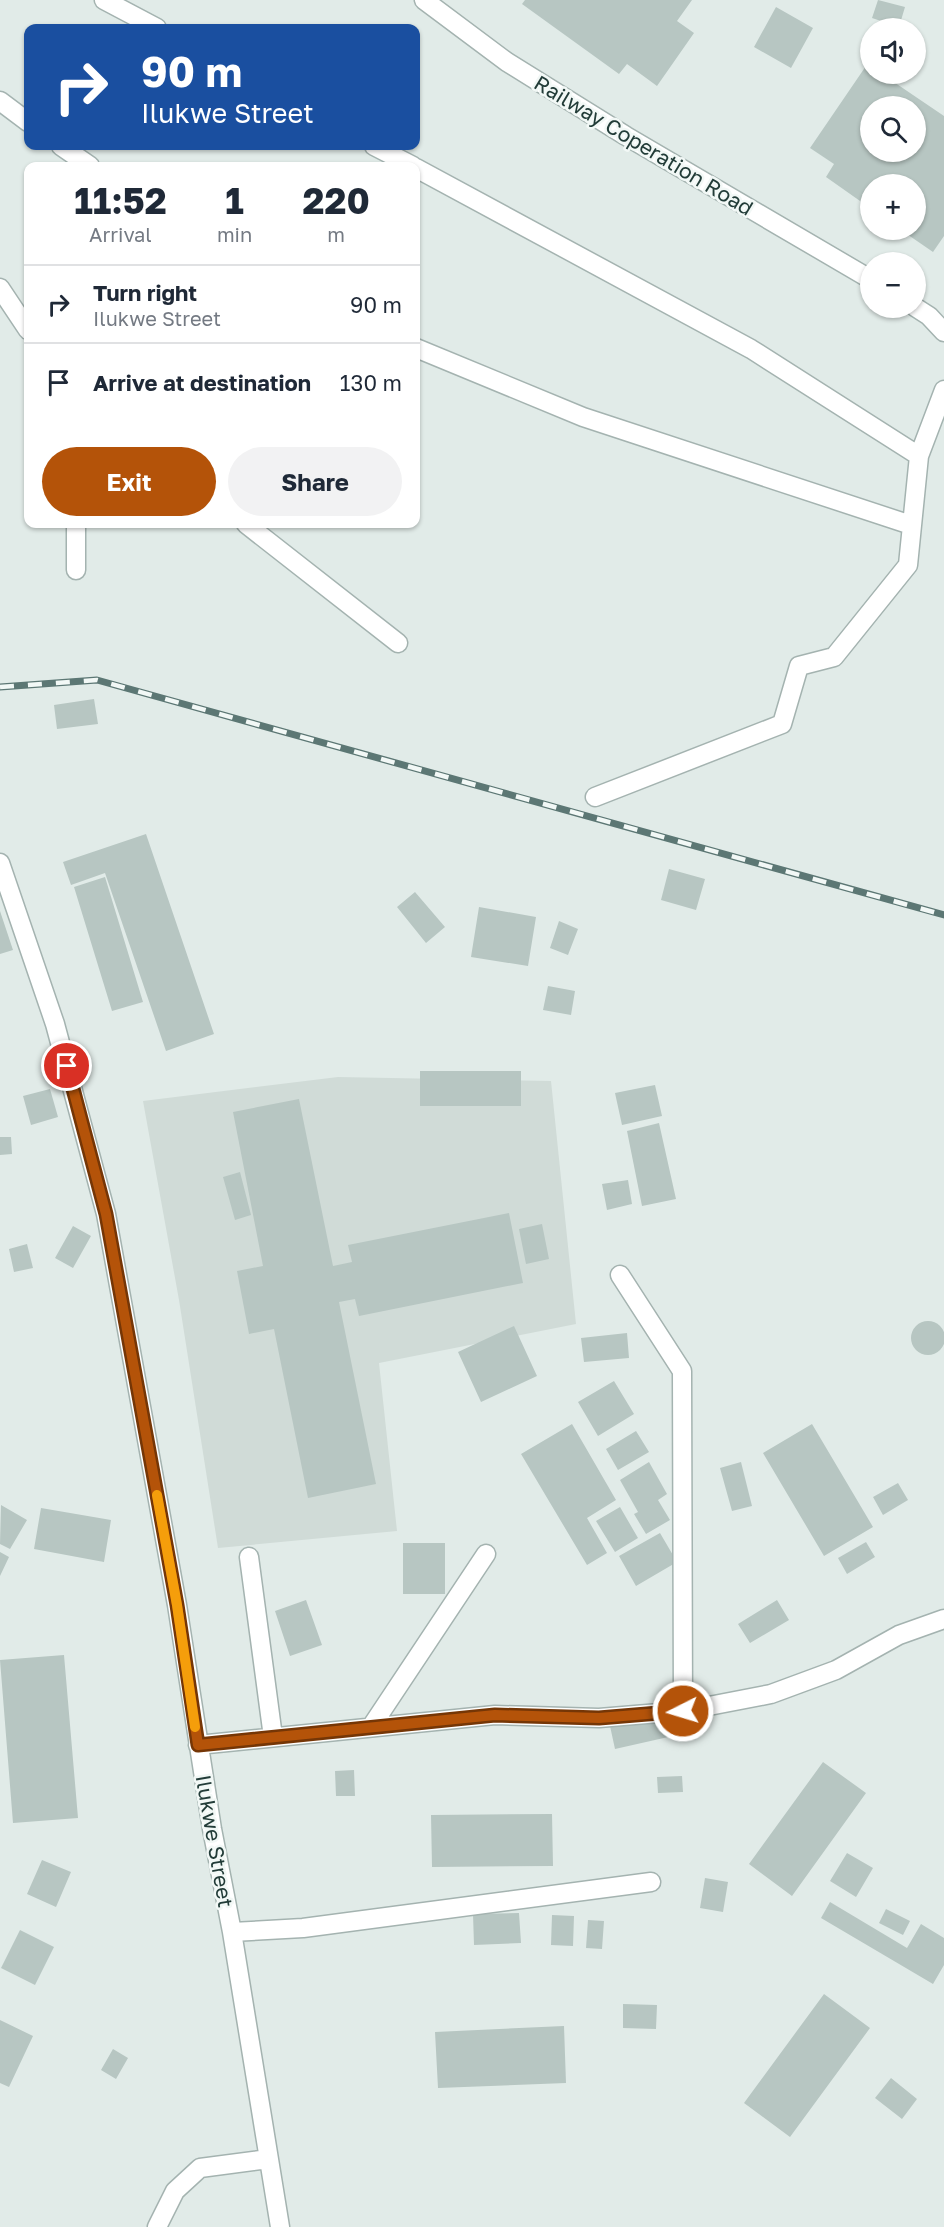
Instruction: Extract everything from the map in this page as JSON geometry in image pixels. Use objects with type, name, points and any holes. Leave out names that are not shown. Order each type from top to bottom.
[{"type":"street","points":[[104,0],[149,24]]},
{"type":"street","name":"Railway Coperation Road","points":[[424,0],[507,62],[626,136],[860,273]]},
{"type":"street","points":[[0,101],[24,119]]},
{"type":"street","points":[[67,150],[84,162]]},
{"type":"street","points":[[382,150],[404,162]]},
{"type":"street","points":[[420,170],[751,349],[919,456]]},
{"type":"street","points":[[0,288],[24,324]]},
{"type":"street","points":[[926,316],[944,332]]},
{"type":"street","points":[[420,350],[583,417],[911,525]]},
{"type":"street","points":[[595,797],[782,724],[799,666],[834,657],[908,565],[919,456],[944,390]]},
{"type":"street","points":[[76,528],[76,570]]},
{"type":"street","points":[[251,528],[398,643]]},
{"type":"street","name":"Ilukwe Street","points":[[0,863],[56,1024],[106,1214],[177,1605],[198,1745],[232,1932],[280,2227]]},
{"type":"street","points":[[620,1275],[682,1371],[683,1711]]},
{"type":"street","points":[[371,1727],[486,1554]]},
{"type":"street","points":[[249,1557],[273,1737]]},
{"type":"street","points":[[198,1745],[495,1715],[599,1718],[683,1711],[771,1694],[836,1670],[899,1635],[944,1619]]},
{"type":"street","points":[[232,1932],[303,1928],[651,1882]]},
{"type":"street","points":[[156,2227],[175,2191],[200,2168],[268,2159]]},
{"type":"shaded area","points":[[338,1077],[551,1081],[576,1324],[379,1363],[397,1531],[218,1548],[179,1300],[143,1101]]},
{"type":"building","points":[[525,0],[692,0],[677,21],[694,33],[657,86],[627,64],[619,74],[522,4]]},
{"type":"building","points":[[878,0],[905,7],[902,18],[872,18]]},
{"type":"building","points":[[776,7],[813,28],[791,68],[754,47]]},
{"type":"building","points":[[860,75],[860,84],[897,84],[914,96],[860,96],[860,162],[926,162],[926,104],[944,116],[944,236],[933,252],[916,240],[926,240],[926,174],[860,174],[860,201],[826,177],[834,164],[810,148]]},
{"type":"building","points":[[94,699],[98,724],[57,729],[54,705]]},
{"type":"building","points":[[146,834],[214,1034],[166,1051],[105,873],[71,885],[63,862]]},
{"type":"building","points":[[669,869],[705,879],[696,910],[661,900]]},
{"type":"building","points":[[105,877],[143,1002],[112,1011],[74,887]]},
{"type":"building","points":[[415,892],[445,927],[426,943],[397,907]]},
{"type":"building","points":[[479,907],[536,917],[528,966],[471,957]]},
{"type":"building","points":[[0,911],[13,950],[0,954]]},
{"type":"building","points":[[559,921],[578,929],[568,955],[550,948]]},
{"type":"building","points":[[548,986],[575,991],[571,1015],[543,1010]]},
{"type":"building","points":[[420,1071],[521,1071],[521,1106],[420,1106]]},
{"type":"building","points":[[655,1085],[662,1116],[622,1125],[615,1093]]},
{"type":"building","points":[[50,1089],[58,1117],[31,1125],[23,1096]]},
{"type":"building","points":[[299,1099],[333,1266],[352,1262],[348,1245],[509,1213],[523,1283],[359,1316],[355,1299],[339,1302],[376,1484],[308,1498],[274,1329],[249,1334],[237,1271],[263,1266],[233,1112]]},
{"type":"building","points":[[659,1123],[676,1199],[642,1206],[627,1131]]},
{"type":"building","points":[[0,1137],[11,1137],[12,1154],[0,1155]]},
{"type":"building","points":[[240,1172],[251,1215],[235,1220],[223,1177]]},
{"type":"building","points":[[628,1180],[632,1204],[607,1210],[602,1184]]},
{"type":"building","points":[[542,1224],[549,1259],[526,1264],[519,1229]]},
{"type":"building","points":[[73,1226],[91,1236],[73,1268],[55,1258]]},
{"type":"building","points":[[27,1244],[33,1268],[14,1272],[9,1249]]},
{"type":"building","points":[[928,1321],[940,1326],[945,1338],[940,1350],[928,1355],[916,1350],[911,1338],[916,1326]]},
{"type":"building","points":[[514,1326],[537,1376],[481,1402],[458,1352]]},
{"type":"building","points":[[627,1333],[629,1358],[584,1362],[581,1338]]},
{"type":"building","points":[[614,1381],[634,1414],[598,1436],[578,1402]]},
{"type":"building","points":[[572,1424],[616,1500],[587,1518],[607,1553],[587,1565],[521,1454]]},
{"type":"building","points":[[812,1424],[873,1527],[824,1556],[763,1453]]},
{"type":"building","points":[[636,1431],[649,1452],[618,1470],[606,1449]]},
{"type":"building","points":[[649,1462],[667,1494],[658,1500],[670,1520],[646,1534],[634,1514],[638,1512],[620,1480]]},
{"type":"building","points":[[741,1462],[752,1506],[732,1511],[720,1468]]},
{"type":"building","points":[[898,1483],[908,1500],[883,1515],[873,1497]]},
{"type":"building","points":[[1,1505],[27,1520],[10,1549],[0,1544]]},
{"type":"building","points":[[620,1507],[638,1538],[615,1552],[596,1521]]},
{"type":"building","points":[[41,1508],[111,1520],[104,1562],[34,1549]]},
{"type":"building","points":[[660,1533],[677,1562],[636,1586],[619,1556]]},
{"type":"building","points":[[866,1542],[875,1557],[847,1574],[838,1558]]},
{"type":"building","points":[[403,1543],[445,1543],[445,1594],[403,1594]]},
{"type":"building","points":[[0,1552],[9,1557],[0,1576]]},
{"type":"building","points":[[306,1600],[322,1645],[290,1656],[275,1611]]},
{"type":"building","points":[[777,1600],[789,1620],[750,1643],[738,1624]]},
{"type":"building","points":[[64,1655],[78,1818],[13,1823],[0,1660]]},
{"type":"building","points":[[681,1711],[686,1733],[615,1749],[610,1726]]},
{"type":"building","points":[[823,1762],[866,1793],[792,1896],[749,1864]]},
{"type":"building","points":[[354,1770],[355,1796],[336,1796],[335,1771]]},
{"type":"building","points":[[682,1776],[683,1792],[658,1793],[657,1777]]},
{"type":"building","points":[[552,1814],[553,1866],[432,1867],[431,1815]]},
{"type":"building","points":[[847,1853],[873,1868],[856,1897],[830,1881]]},
{"type":"building","points":[[42,1860],[71,1872],[56,1907],[27,1894]]},
{"type":"building","points":[[705,1878],[728,1882],[723,1912],[700,1908]]},
{"type":"building","points":[[830,1902],[907,1948],[921,1924],[944,1938],[944,1965],[933,1984],[821,1918]]},
{"type":"building","points":[[886,1909],[910,1921],[903,1935],[879,1923]]},
{"type":"building","points":[[519,1913],[521,1943],[474,1945],[473,1914]]},
{"type":"building","points":[[552,1915],[574,1916],[573,1946],[551,1945]]},
{"type":"building","points":[[588,1920],[604,1921],[602,1949],[586,1948]]},
{"type":"building","points":[[20,1930],[54,1947],[35,1985],[1,1968]]},
{"type":"building","points":[[824,1994],[870,2028],[790,2137],[744,2103]]},
{"type":"building","points":[[623,2004],[657,2005],[656,2029],[623,2028]]},
{"type":"building","points":[[0,2020],[33,2036],[9,2087],[0,2083]]},
{"type":"building","points":[[564,2026],[566,2083],[438,2088],[435,2032]]},
{"type":"building","points":[[113,2049],[128,2058],[116,2079],[101,2070]]},
{"type":"building","points":[[891,2078],[917,2099],[902,2119],[875,2098]]},
{"type":"railway","points":[[0,687],[97,680],[944,915]]},
{"type":"slow traffic","points":[[157,1495],[177,1605],[195,1727]]},
{"type":"route","points":[[67,1066],[106,1214],[177,1605],[198,1745],[495,1715],[599,1718],[683,1711]]}]
